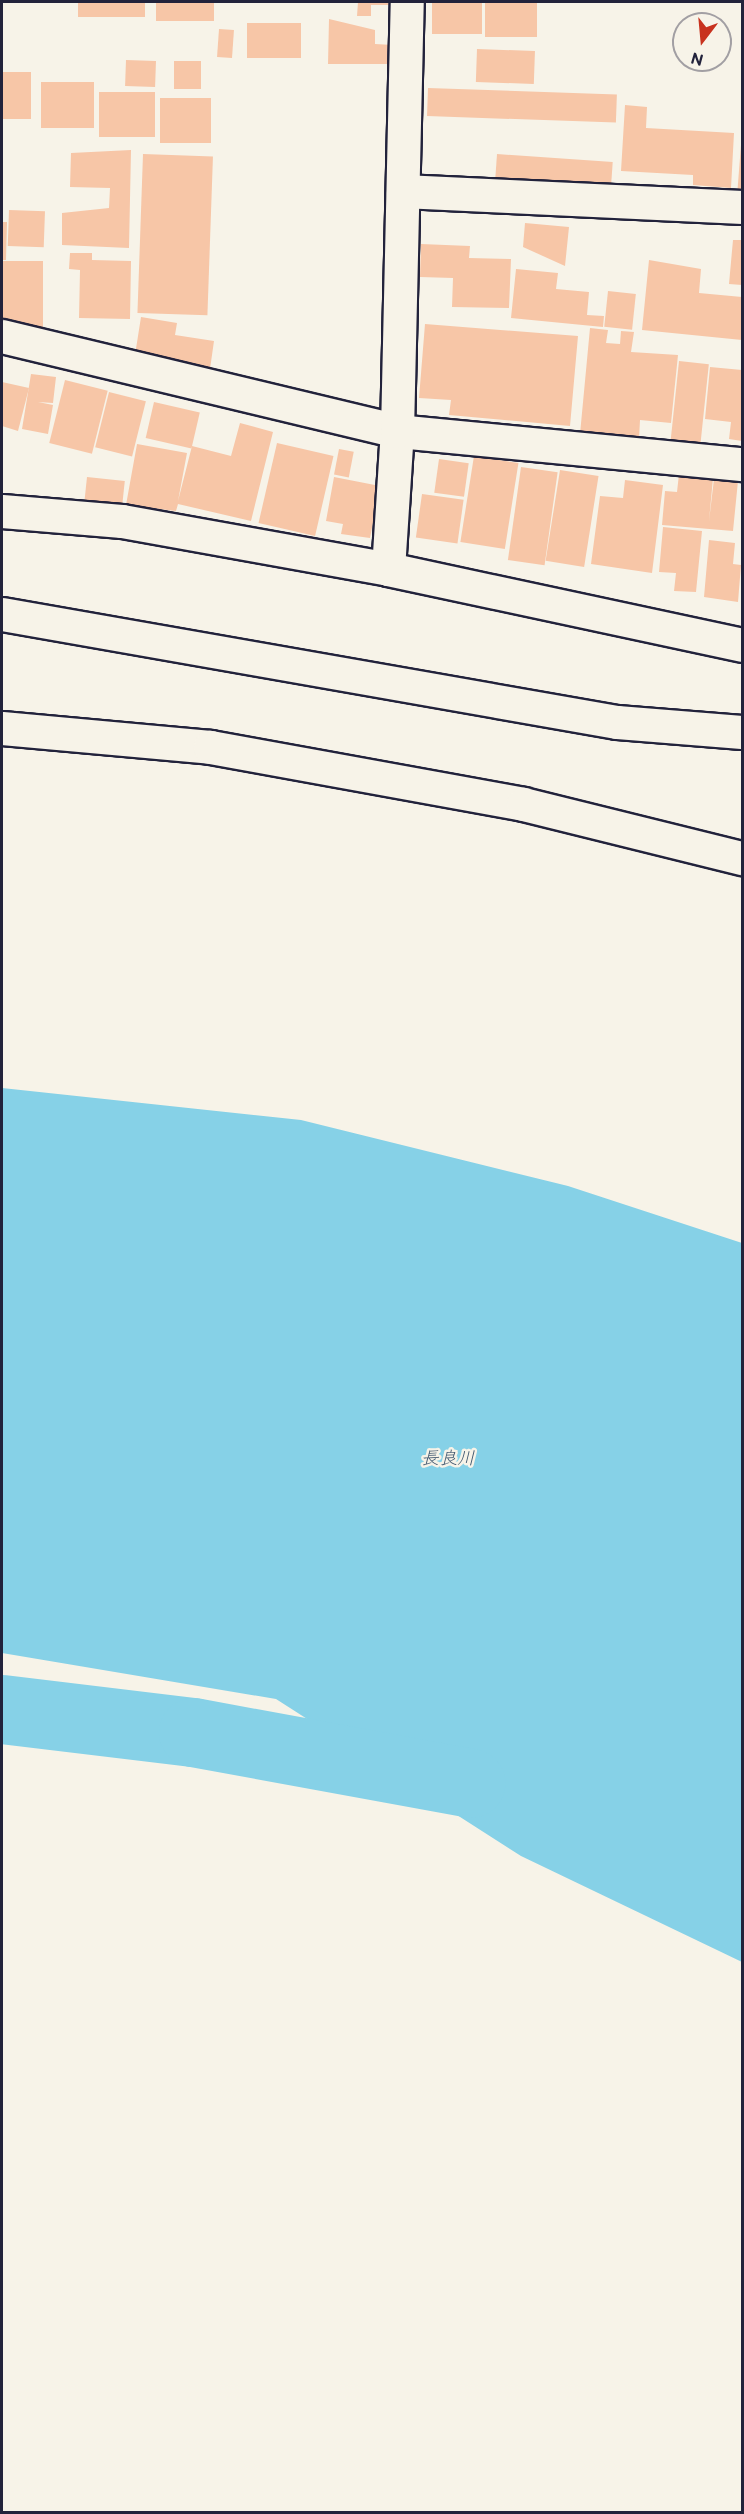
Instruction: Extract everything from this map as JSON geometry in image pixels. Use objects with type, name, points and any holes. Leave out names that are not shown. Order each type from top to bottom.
[{"type":"street","points":[[388,569],[397,431],[407,2]]},
{"type":"street","points":[[403,191],[742,207]]},
{"type":"street","points":[[2,336],[397,431],[742,464]]},
{"type":"street","points":[[2,511],[122,521],[388,569],[742,645]]},
{"type":"street","points":[[2,614],[617,722],[742,732]]},
{"type":"street","points":[[2,728],[210,747],[523,804],[742,858]]},
{"type":"water","name":"長良川","points":[[2,1088],[301,1120],[568,1186],[742,1243],[742,1962],[521,1856],[276,1699],[2,1653]]},
{"type":"building","points":[[78,2],[145,2],[145,17],[78,17]]},
{"type":"building","points":[[156,2],[214,2],[214,21],[156,21]]},
{"type":"building","points":[[358,2],[395,2],[395,5],[371,5],[371,16],[357,16]]},
{"type":"building","points":[[432,2],[482,2],[482,34],[432,34]]},
{"type":"building","points":[[485,2],[537,2],[537,37],[485,37]]},
{"type":"building","points":[[329,19],[375,30],[375,44],[393,45],[393,64],[328,64]]},
{"type":"building","points":[[247,23],[301,23],[301,58],[247,58]]},
{"type":"building","points":[[219,29],[234,30],[232,58],[217,57]]},
{"type":"building","points":[[477,49],[535,51],[534,84],[476,82]]},
{"type":"building","points":[[126,60],[156,61],[155,87],[125,86]]},
{"type":"building","points":[[174,61],[201,61],[201,89],[174,89]]},
{"type":"building","points":[[2,72],[31,72],[31,119],[2,119]]},
{"type":"building","points":[[41,82],[94,82],[94,128],[41,128]]},
{"type":"building","points":[[428,88],[617,95],[616,123],[427,116]]},
{"type":"building","points":[[99,92],[155,92],[155,137],[99,137]]},
{"type":"building","points":[[160,98],[211,98],[211,143],[160,143]]},
{"type":"building","points":[[625,105],[647,107],[646,128],[734,133],[731,188],[693,185],[693,175],[621,171]]},
{"type":"building","points":[[742,145],[742,197],[737,196]]},
{"type":"building","points":[[131,150],[129,248],[62,245],[62,213],[109,208],[110,188],[70,187],[71,153]]},
{"type":"building","points":[[143,154],[213,156],[207,315],[137,313]]},
{"type":"building","points":[[497,154],[613,162],[611,186],[495,178]]},
{"type":"building","points":[[9,210],[45,211],[44,247],[8,246]]},
{"type":"building","points":[[2,222],[7,222],[6,260],[2,260]]},
{"type":"building","points":[[525,223],[569,227],[565,266],[523,247]]},
{"type":"building","points":[[733,240],[742,240],[742,285],[729,284]]},
{"type":"building","points":[[421,244],[470,246],[469,258],[511,259],[509,308],[452,307],[453,278],[420,277]]},
{"type":"building","points":[[70,253],[92,253],[92,260],[131,261],[130,319],[79,318],[80,270],[69,269]]},
{"type":"building","points":[[649,260],[701,269],[699,293],[742,297],[742,340],[642,330]]},
{"type":"building","points":[[2,261],[43,261],[43,330],[2,330]]},
{"type":"building","points":[[516,269],[558,273],[556,289],[589,292],[587,315],[604,316],[603,327],[511,318]]},
{"type":"building","points":[[608,291],[636,294],[632,330],[604,327]]},
{"type":"building","points":[[141,317],[177,323],[175,335],[214,341],[209,376],[168,370],[169,359],[135,355]]},
{"type":"building","points":[[425,324],[578,336],[570,426],[449,415],[451,400],[419,398]]},
{"type":"building","points":[[590,328],[608,330],[606,343],[620,344],[621,331],[634,332],[631,352],[678,355],[671,423],[640,420],[639,439],[580,434]]},
{"type":"building","points":[[679,361],[709,364],[700,445],[671,442]]},
{"type":"building","points":[[710,367],[742,370],[742,441],[729,439],[731,422],[705,419]]},
{"type":"building","points":[[31,374],[56,377],[53,403],[38,402],[53,405],[48,434],[22,429]]},
{"type":"building","points":[[65,380],[108,391],[92,454],[49,443]]},
{"type":"building","points":[[2,382],[29,388],[18,431],[2,426]]},
{"type":"building","points":[[109,392],[146,401],[132,456],[95,447]]},
{"type":"building","points":[[154,402],[200,413],[191,449],[146,438]]},
{"type":"building","points":[[240,423],[273,432],[251,521],[178,504],[176,511],[126,505],[137,444],[187,453],[178,501],[192,446],[231,456]]},
{"type":"building","points":[[277,443],[334,456],[315,536],[259,523]]},
{"type":"building","points":[[339,449],[354,452],[349,477],[334,475]]},
{"type":"building","points":[[474,456],[518,463],[505,549],[460,542]]},
{"type":"building","points":[[439,459],[469,463],[464,497],[434,493]]},
{"type":"building","points":[[521,467],[558,472],[545,565],[508,560]]},
{"type":"building","points":[[560,470],[599,476],[584,567],[546,561]]},
{"type":"building","points":[[679,474],[713,478],[709,521],[714,479],[738,481],[733,531],[662,525],[665,491],[677,492]]},
{"type":"building","points":[[87,477],[125,481],[122,504],[85,500]]},
{"type":"building","points":[[334,477],[380,486],[370,538],[341,534],[343,524],[326,521]]},
{"type":"building","points":[[625,480],[663,485],[652,573],[591,564],[600,496],[623,498]]},
{"type":"building","points":[[422,494],[464,500],[457,543],[416,538]]},
{"type":"building","points":[[663,527],[702,531],[696,592],[674,591],[676,573],[659,572]]},
{"type":"building","points":[[709,540],[735,543],[733,564],[741,565],[738,602],[704,597]]},
{"type":"waterway","name":"長良川","points":[[2,1709],[193,1732],[470,1783]]}]
